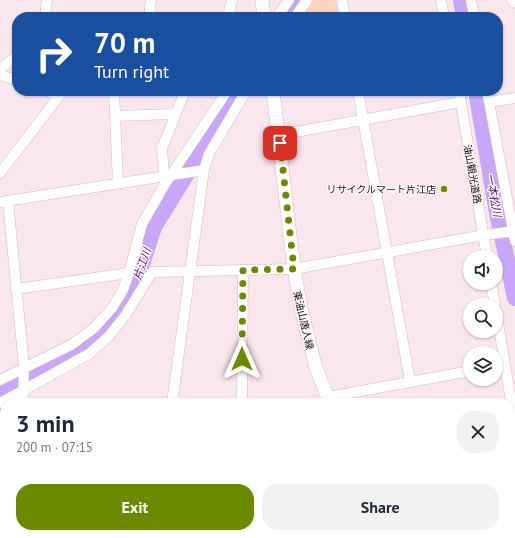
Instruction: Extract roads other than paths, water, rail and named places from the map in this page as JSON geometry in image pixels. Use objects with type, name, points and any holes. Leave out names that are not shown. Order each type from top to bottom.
[{"type":"main road","points":[[262,0],[263,12]]},
{"type":"main road","name":"東油山唐人線","points":[[274,96],[294,269],[308,342],[328,398]]},
{"type":"street","points":[[46,12],[47,0]]},
{"type":"street","points":[[150,12],[151,0]]},
{"type":"street","points":[[229,12],[232,0]]},
{"type":"street","points":[[281,12],[289,0]]},
{"type":"street","points":[[299,12],[307,0]]},
{"type":"street","points":[[342,0],[344,12]]},
{"type":"street","points":[[441,0],[443,12]]},
{"type":"street","points":[[471,0],[473,12]]},
{"type":"street","points":[[512,0],[515,3]]},
{"type":"street","points":[[0,69],[12,60]]},
{"type":"street","points":[[0,75],[12,79]]},
{"type":"street","points":[[0,173],[58,96]]},
{"type":"street","points":[[114,96],[118,183]]},
{"type":"street","points":[[171,175],[162,148],[182,96]]},
{"type":"street","points":[[0,380],[71,345],[94,328],[112,308],[123,290],[142,224],[171,175],[224,96]]},
{"type":"street","points":[[173,398],[190,271],[199,171],[243,96]]},
{"type":"street","points":[[359,96],[410,381]]},
{"type":"street","name":"油山観光道路","points":[[460,96],[486,250]]},
{"type":"street","points":[[7,398],[23,387],[89,354],[109,336],[125,316],[152,272],[294,269],[495,233],[513,234],[488,96]]},
{"type":"street","points":[[489,102],[515,98]]},
{"type":"street","points":[[279,135],[461,102]]},
{"type":"street","points":[[115,116],[175,114]]},
{"type":"street","points":[[23,398],[24,368],[16,289],[4,202],[199,171]]},
{"type":"street","points":[[242,398],[243,270]]},
{"type":"street","points":[[16,289],[129,273]]},
{"type":"street","points":[[0,371],[13,373]]},
{"type":"street","points":[[338,398],[410,381],[463,372]]},
{"type":"street","points":[[503,375],[508,398]]},
{"type":"waterway","name":"片江川","points":[[289,12],[297,0]]},
{"type":"waterway","name":"一本松川","points":[[461,0],[463,12]]},
{"type":"waterway","name":"片江川","points":[[0,393],[79,350],[96,338],[126,301],[138,277],[154,227],[235,96]]},
{"type":"waterway","name":"一本松川","points":[[477,96],[497,213],[515,298]]},
{"type":"place","name":"リサイクルマート片江店","points":[[444,189]]}]
